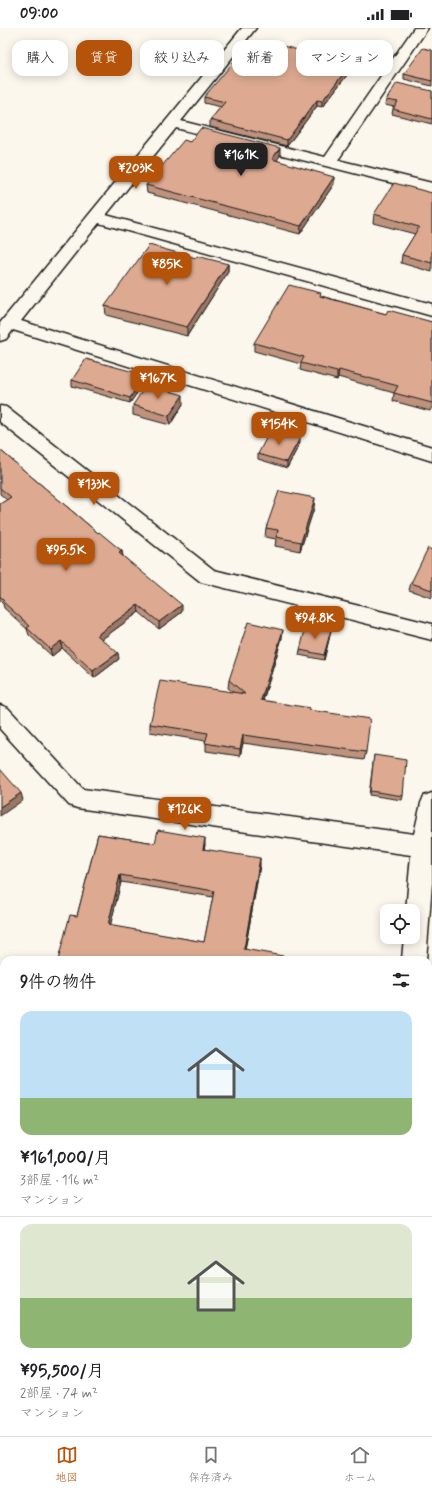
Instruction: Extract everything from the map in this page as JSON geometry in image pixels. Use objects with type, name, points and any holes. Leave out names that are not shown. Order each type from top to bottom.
[{"type":"street","points":[[249,28],[5,329],[432,454]]},
{"type":"street","points":[[329,162],[392,82],[421,28]]},
{"type":"street","points":[[172,123],[432,188]]},
{"type":"street","points":[[96,217],[432,310]]},
{"type":"street","points":[[0,412],[208,576],[432,632]]},
{"type":"street","points":[[0,714],[77,798],[423,846]]},
{"type":"street","points":[[414,956],[423,846],[432,803]]},
{"type":"building","points":[[288,47],[296,49],[296,76],[342,76],[322,101],[317,100],[287,140],[210,120],[225,102],[204,97],[222,76],[224,76],[224,73],[232,64],[232,76],[288,76]]},
{"type":"building","points":[[423,48],[432,50],[432,81],[404,74]]},
{"type":"building","points":[[397,83],[432,91],[432,119],[393,109],[398,102],[386,100]]},
{"type":"building","points":[[201,128],[280,148],[272,159],[334,177],[301,226],[146,185],[184,140],[190,142]]},
{"type":"building","points":[[394,183],[432,193],[432,263],[402,255],[419,227],[374,214]]},
{"type":"building","points":[[149,245],[196,258],[197,256],[228,264],[187,327],[105,306]]},
{"type":"building","points":[[289,285],[321,293],[320,296],[386,314],[388,310],[432,322],[432,403],[394,393],[398,386],[339,370],[337,372],[301,363],[304,357],[254,343]]},
{"type":"building","points":[[86,359],[145,375],[130,398],[72,380]]},
{"type":"building","points":[[147,384],[183,395],[169,416],[133,405]]},
{"type":"building","points":[[271,429],[300,438],[287,462],[258,454]]},
{"type":"building","points":[[0,450],[98,533],[99,532],[122,551],[119,553],[182,605],[159,622],[138,605],[97,635],[118,653],[93,671],[61,641],[50,649],[27,628],[30,626],[2,601],[4,600],[0,596],[0,504],[11,497],[0,488]]},
{"type":"building","points":[[279,491],[315,498],[301,542],[276,537],[278,530],[266,528]]},
{"type":"building","points":[[428,548],[432,550],[432,590],[411,583]]},
{"type":"building","points":[[248,622],[283,630],[261,700],[310,708],[309,710],[370,719],[366,752],[243,735],[240,749],[205,743],[208,733],[150,724],[160,681],[245,694],[229,680]]},
{"type":"building","points":[[306,626],[331,630],[324,655],[300,650]]},
{"type":"building","points":[[374,755],[406,760],[403,796],[370,791]]},
{"type":"building","points":[[0,769],[21,793],[0,807]]},
{"type":"building","points":[[158,830],[205,838],[203,849],[260,858],[244,949],[283,956],[59,956],[70,915],[77,916],[98,834],[155,843]],"holes":[[[120,875],[214,891],[204,942],[108,925]]]}]
